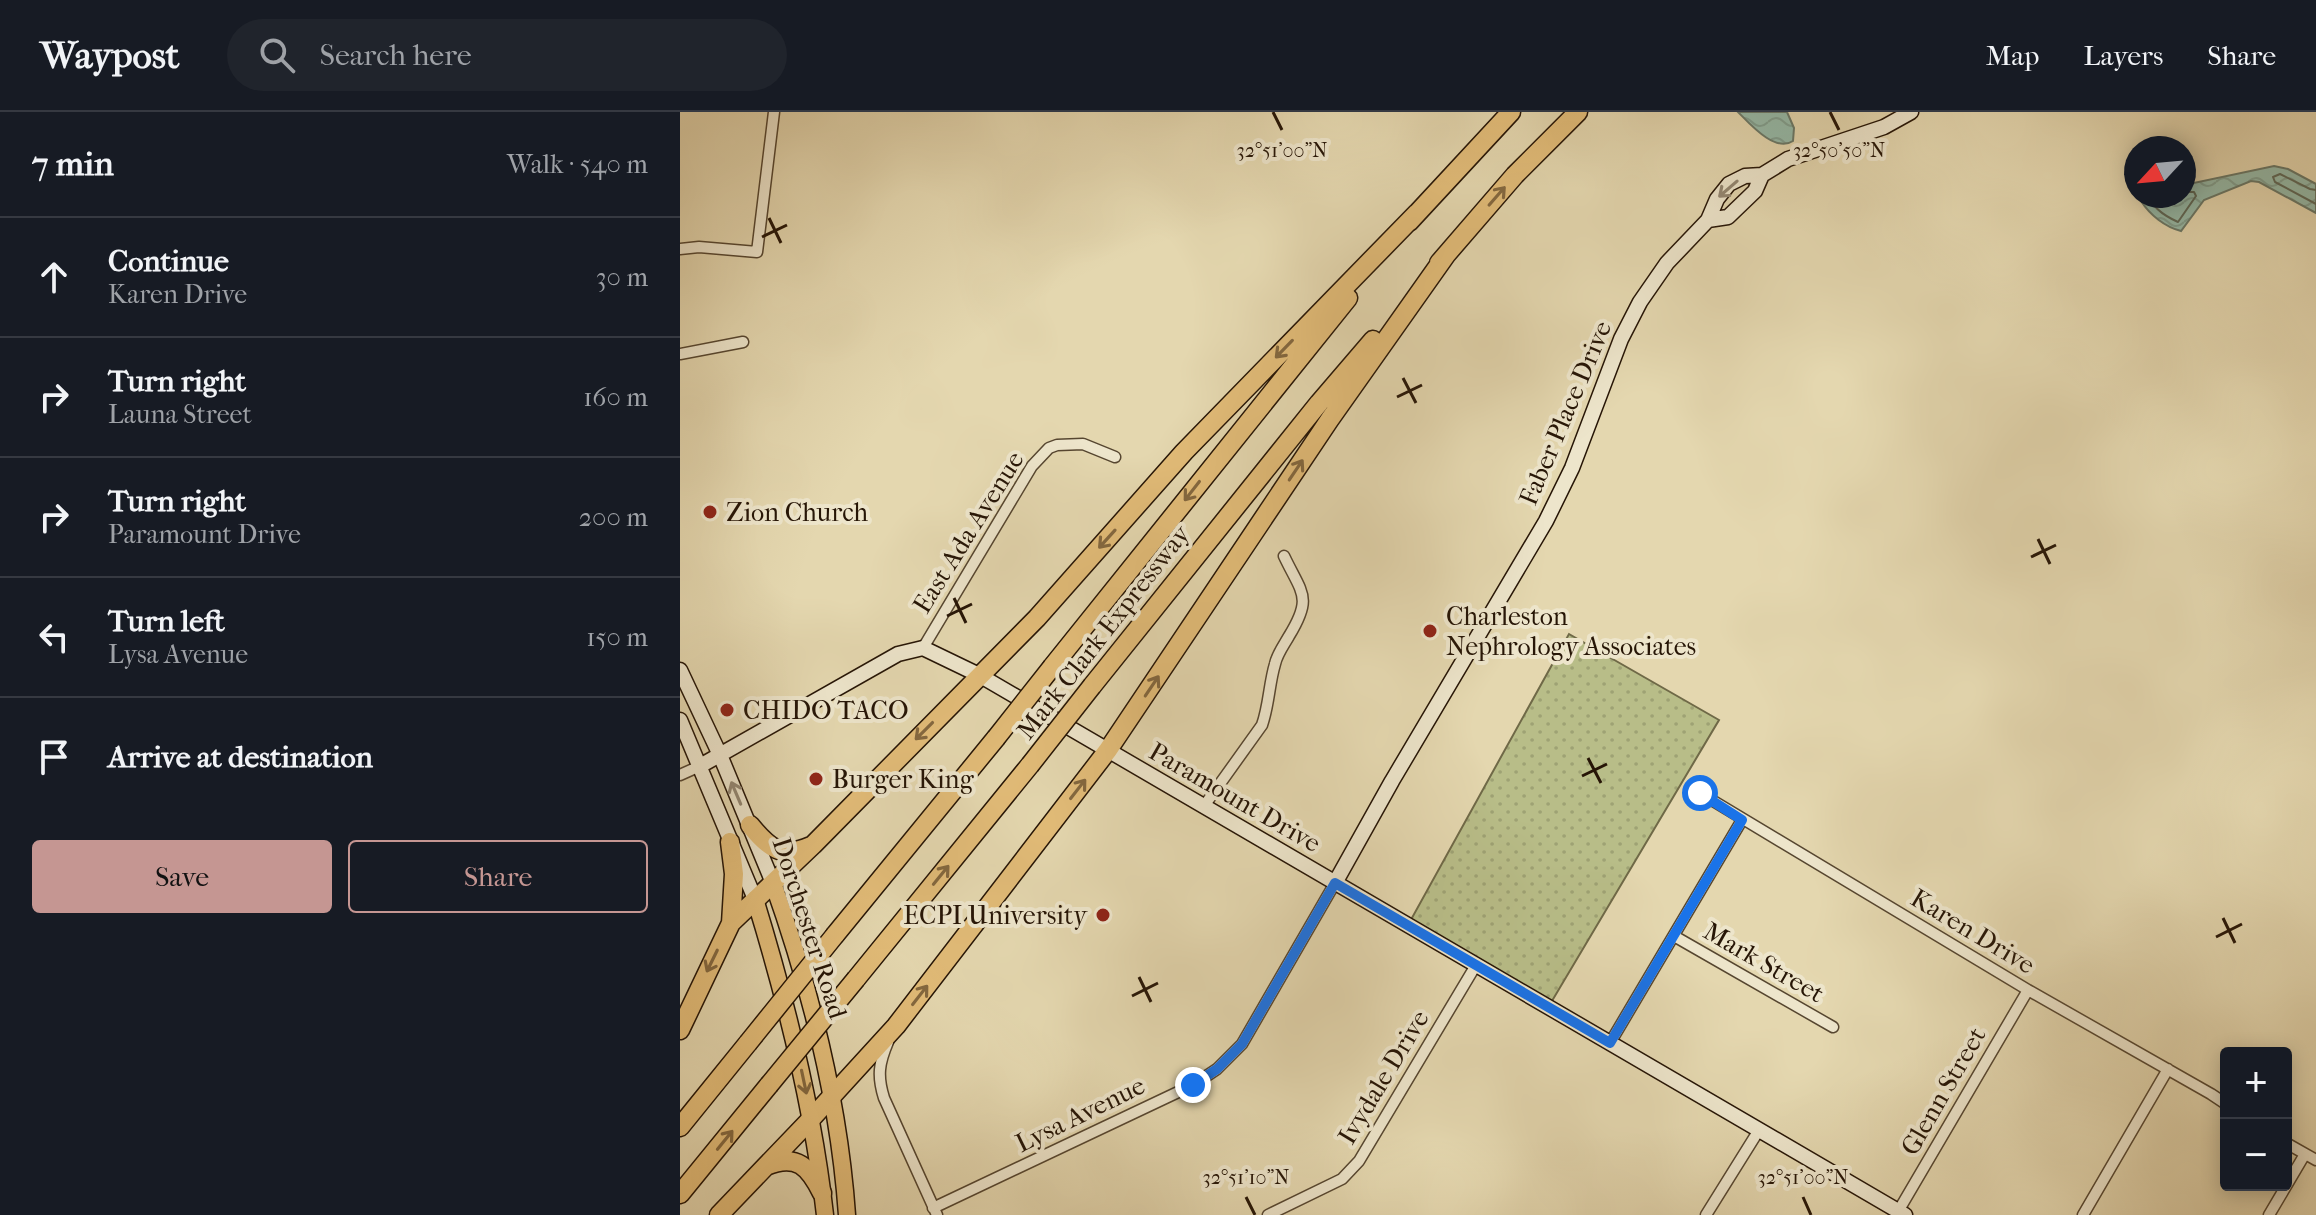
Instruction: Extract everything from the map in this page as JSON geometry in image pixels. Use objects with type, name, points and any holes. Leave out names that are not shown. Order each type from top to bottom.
[{"type":"highway","name":"Mark Clark Expressway","points":[[680,1127],[1417,213],[1511,112]]},
{"type":"highway","name":"Mark Clark Expressway","points":[[680,1194],[1030,765],[1319,403],[1515,175],[1578,112]]},
{"type":"highway","points":[[680,1030],[731,923],[813,845],[1037,618],[1184,452],[1417,213]]},
{"type":"highway","points":[[719,1215],[896,1026],[1108,750],[1330,419],[1446,255]]},
{"type":"highway","points":[[750,825],[763,840],[784,853],[797,852],[813,845]]},
{"type":"highway","points":[[730,842],[734,874],[731,923]]},
{"type":"highway","points":[[763,1167],[778,1160],[796,1162],[814,1176],[822,1193]]},
{"type":"main road","name":"Dorchester Road","points":[[773,883],[792,935],[818,1027],[832,1096],[847,1215]]},
{"type":"main road","name":"Dorchester Road","points":[[755,899],[792,1026],[811,1119],[825,1215]]},
{"type":"street","points":[[680,249],[699,247],[757,252],[774,112]]},
{"type":"street","name":"Faber Place Drive","points":[[1335,883],[1546,521],[1572,468],[1621,339],[1640,302],[1667,263],[1708,220],[1717,199],[1729,184],[1745,176],[1762,175],[1788,159],[1884,127],[1911,112]]},
{"type":"street","name":"Faber Place Drive","points":[[1708,220],[1728,217],[1755,191],[1762,175]]},
{"type":"street","points":[[680,354],[743,342]]},
{"type":"street","name":"East Ada Avenue","points":[[923,648],[1032,466],[1049,448],[1083,444],[1115,457]]},
{"type":"street","points":[[1204,806],[1262,725],[1275,662],[1305,604],[1284,556]]},
{"type":"street","points":[[680,775],[898,654],[923,648]]},
{"type":"street","name":"Paramount Drive","points":[[923,648],[979,675],[1900,1214]]},
{"type":"street","name":"Dorchester Road","points":[[680,670],[720,755],[773,883]]},
{"type":"street","name":"Dorchester Road","points":[[680,720],[755,899]]},
{"type":"street","name":"Karen Drive","points":[[1700,793],[2028,990],[2220,1100]]},
{"type":"street","points":[[1610,1043],[1742,820]]},
{"type":"street","name":"Lysa Avenue","points":[[935,1212],[1193,1085],[1217,1069],[1242,1044],[1335,883]]},
{"type":"street","name":"Mark Street","points":[[1674,936],[1833,1027]]},
{"type":"street","name":"Ivydale Drive","points":[[1268,1215],[1342,1179],[1359,1161],[1476,965]]},
{"type":"street","name":"Glenn Street","points":[[1900,1214],[2028,990]]},
{"type":"street","points":[[896,1026],[878,1066],[879,1082],[935,1212]]},
{"type":"street","points":[[2083,1215],[2168,1069]]},
{"type":"street","points":[[1706,1215],[1759,1130]]},
{"type":"street","points":[[2292,1146],[2316,1160]]},
{"type":"street","points":[[2269,1215],[2305,1154]]},
{"type":"green space","points":[[1569,634],[1719,720],[1549,1006],[1408,925]]},
{"type":"water","points":[[1738,112],[1787,112],[1794,128],[1793,141],[1786,144],[1771,140]]},
{"type":"water","points":[[2274,166],[2288,169],[2316,184],[2316,213],[2259,182],[2251,181],[2204,200],[2181,231],[2158,220],[2147,208],[2196,208],[2196,182]]},
{"type":"place","name":"Zion Church","points":[[710,512]]},
{"type":"place","name":"Charleston Nephrology Associates","points":[[1430,631]]},
{"type":"place","name":"CHIDO TACO","points":[[727,710]]},
{"type":"place","name":"Burger King","points":[[816,779]]},
{"type":"place","name":"ECPI University","points":[[1103,915]]},
{"type":"route","points":[[1193,1085],[1217,1069],[1242,1044],[1335,883],[1610,1043],[1742,820],[1700,793]]}]
